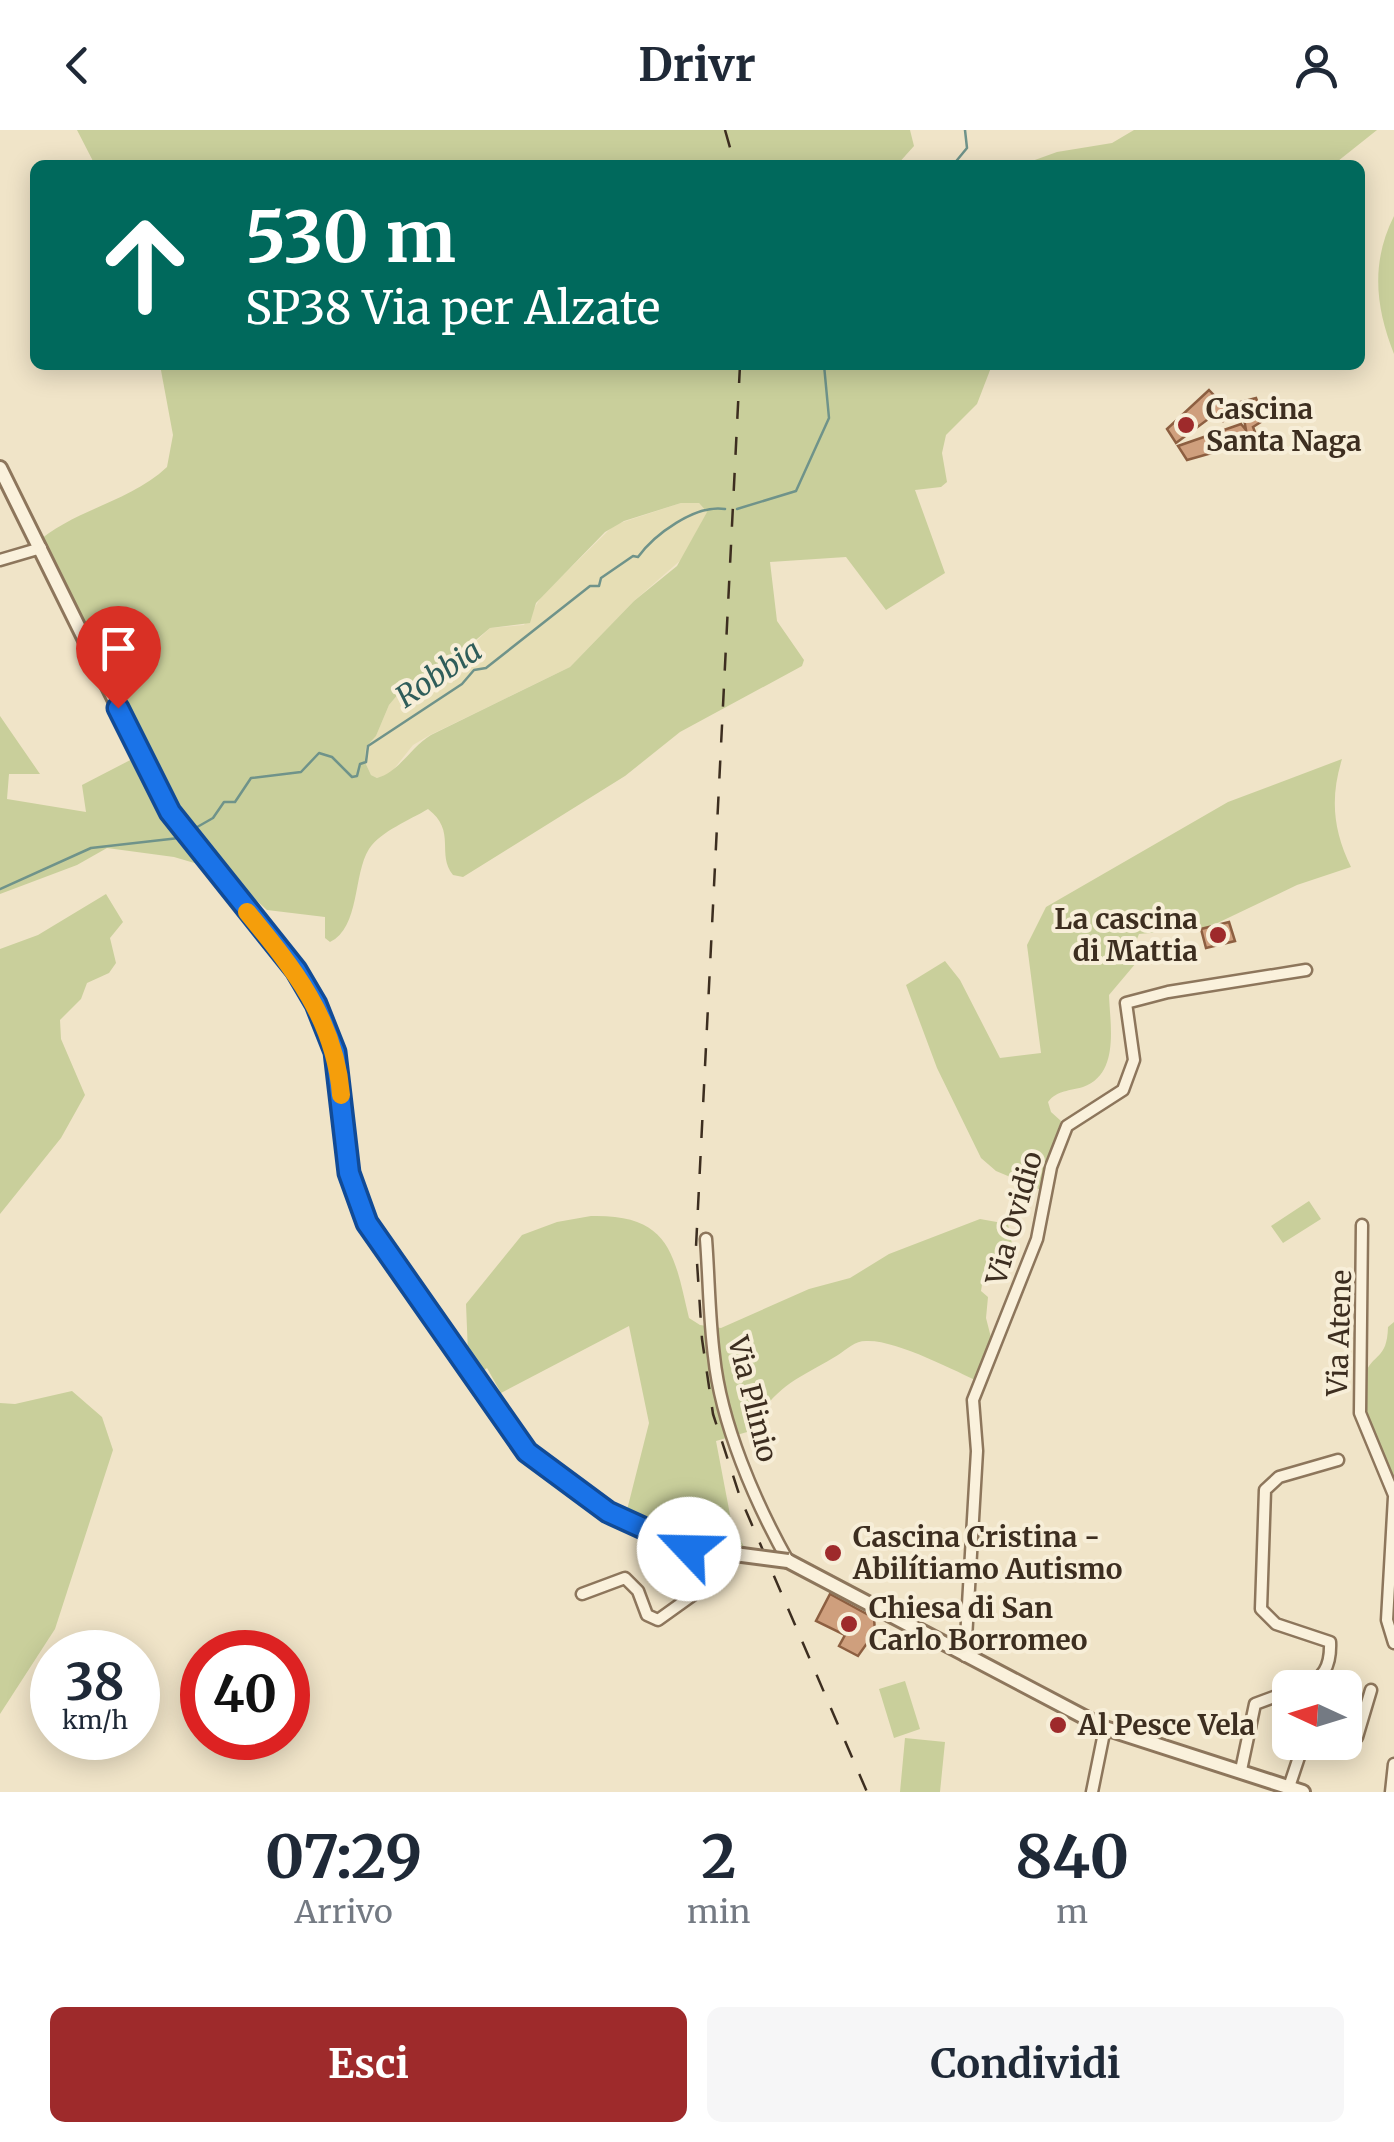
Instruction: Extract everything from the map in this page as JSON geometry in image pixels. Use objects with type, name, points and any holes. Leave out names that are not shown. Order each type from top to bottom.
[{"type":"street","points":[[0,468],[170,812],[296,970],[328,1030],[340,1076],[349,1173],[360,1208],[527,1452],[608,1512],[689,1549],[788,1561],[1105,1728],[1296,1789],[1301,1760]]},
{"type":"street","points":[[0,560],[41,548]]},
{"type":"street","name":"Via Ovidio","points":[[966,1656],[976,1452],[973,1400],[1037,1240],[1051,1168],[1066,1126],[1124,1090],[1134,1060],[1126,1003],[1168,992],[1306,970]]},
{"type":"street","name":"Via Atene","points":[[1362,1225],[1360,1413],[1394,1496],[1387,1620],[1394,1643]]},
{"type":"street","name":"Via Plinio","points":[[706,1238],[714,1360],[736,1444],[763,1516],[788,1561]]},
{"type":"street","points":[[1327,1670],[1330,1642],[1276,1624],[1260,1610],[1260,1550],[1265,1490],[1279,1477],[1338,1460]]},
{"type":"street","points":[[582,1594],[625,1578],[638,1591],[646,1615],[658,1620],[718,1577],[706,1551]]},
{"type":"street","points":[[1362,1720],[1371,1690]]},
{"type":"street","points":[[1241,1770],[1255,1704],[1272,1697]]},
{"type":"street","points":[[1092,1792],[1105,1728]]},
{"type":"street","points":[[1390,1792],[1394,1764]]},
{"type":"shaded area","points":[[681,503],[699,503],[707,512],[682,559],[634,601],[570,667],[413,745],[390,774],[377,778],[371,775],[365,762],[366,747],[376,736],[389,705],[405,686],[469,648],[490,628],[524,625],[541,597],[614,525]]},
{"type":"green space","points":[[77,130],[910,130],[914,146],[901,160],[92,160]]},
{"type":"green space","points":[[1134,130],[1377,130],[1339,160],[1035,160],[1057,152],[1112,143]]},
{"type":"green space","points":[[1394,216],[1394,354],[1378,284],[1382,250]]},
{"type":"green space","points":[[161,370],[990,370],[977,404],[946,435],[942,453],[947,482],[941,487],[915,490],[945,573],[886,610],[846,557],[770,562],[777,621],[804,660],[802,666],[680,732],[625,776],[463,877],[453,875],[448,867],[442,826],[428,809],[396,826],[369,849],[346,925],[330,942],[325,938],[325,917],[267,910],[225,872],[174,857],[107,848],[77,865],[0,894],[0,716],[40,774],[9,774],[7,799],[86,812],[82,785],[140,755],[34,545],[66,523],[136,489],[167,467],[173,435]],"holes":[[[681,503],[699,503],[707,512],[677,566],[634,601],[570,667],[431,735],[385,775],[371,775],[365,762],[366,747],[376,736],[389,705],[405,686],[446,665],[490,628],[530,623],[536,603],[605,532],[624,521]]]},
{"type":"green space","points":[[1342,759],[1335,814],[1351,867],[1297,885],[1207,928],[1139,934],[1136,963],[1109,995],[1110,1047],[1103,1071],[1095,1081],[1060,1093],[1048,1102],[1051,1112],[1061,1121],[1049,1154],[1043,1191],[996,1171],[981,1158],[937,1068],[906,985],[945,961],[960,980],[1000,1058],[1041,1053],[1027,945],[1046,907],[1228,802]]},
{"type":"green space","points":[[106,894],[123,922],[110,938],[116,963],[109,973],[87,983],[81,999],[60,1020],[61,1039],[85,1095],[61,1138],[0,1214],[0,949],[38,935]]},
{"type":"green space","points":[[1309,1201],[1321,1219],[1283,1243],[1271,1226]]},
{"type":"green space","points":[[591,1216],[618,1217],[653,1231],[672,1258],[689,1318],[700,1325],[721,1328],[809,1289],[850,1278],[889,1254],[980,1219],[1008,1224],[1012,1244],[1003,1256],[985,1265],[981,1291],[988,1297],[986,1318],[996,1357],[982,1383],[893,1345],[866,1341],[855,1344],[778,1393],[754,1430],[716,1441],[731,1520],[747,1553],[673,1533],[627,1510],[649,1423],[629,1326],[501,1393],[487,1368],[483,1371],[468,1353],[466,1304],[522,1235],[557,1222]]},
{"type":"green space","points":[[1394,1322],[1394,1482],[1369,1430],[1361,1389],[1368,1368],[1385,1346],[1388,1327]]},
{"type":"green space","points":[[72,1391],[102,1417],[113,1450],[55,1629],[30,1630],[30,1668],[0,1714],[0,1403],[15,1404]]},
{"type":"green space","points":[[905,1681],[920,1729],[894,1738],[879,1689]]},
{"type":"green space","points":[[905,1738],[945,1742],[940,1792],[900,1792]]},
{"type":"building","points":[[1209,390],[1231,413],[1223,421],[1215,414],[1176,443],[1167,429]]},
{"type":"building","points":[[1256,398],[1264,420],[1253,427],[1258,440],[1187,460],[1178,446],[1241,424],[1246,430],[1241,402]]},
{"type":"building","name":"La cascina di Mattia","points":[[1229,922],[1235,941],[1206,948],[1201,929]]},
{"type":"building","name":"Chiesa di San Carlo Borromeo","points":[[830,1594],[874,1618],[875,1632],[858,1656],[839,1646],[845,1635],[816,1621]]},
{"type":"waterway","name":"Robbia","points":[[957,160],[967,148],[965,130]]},
{"type":"waterway","name":"Robbia","points":[[737,509],[796,491],[829,418],[824,370]]},
{"type":"waterway","name":"Robbia","points":[[192,830],[213,818],[224,802],[235,802],[251,778],[301,772],[319,753],[332,757],[352,777],[357,776],[360,764],[366,762],[368,746],[462,684],[474,670],[486,668],[590,586],[599,586],[601,578],[633,556],[638,557],[676,523],[701,511],[725,509]]},
{"type":"waterway","points":[[0,889],[91,848],[179,838]]},
{"type":"railway","points":[[725,130],[734,160]]},
{"type":"railway","points":[[740,370],[696,1247],[702,1339],[713,1414],[740,1497],[867,1792]]},
{"type":"slow traffic","points":[[247,912],[296,970],[316,1004],[335,1052],[341,1095]]},
{"type":"place","name":"Cascina Santa Naga","points":[[1186,425]]},
{"type":"place","name":"La cascina di Mattia","points":[[1218,935]]},
{"type":"place","name":"Cascina Cristina - Abilítiamo Autismo","points":[[833,1553]]},
{"type":"place","name":"Chiesa di San Carlo Borromeo","points":[[849,1624]]},
{"type":"place","name":"Al Pesce Vela","points":[[1058,1725]]},
{"type":"route","points":[[118,708],[170,812],[206,862],[296,970],[316,1004],[335,1052],[349,1173],[367,1223],[527,1452],[608,1512],[689,1549]]}]
